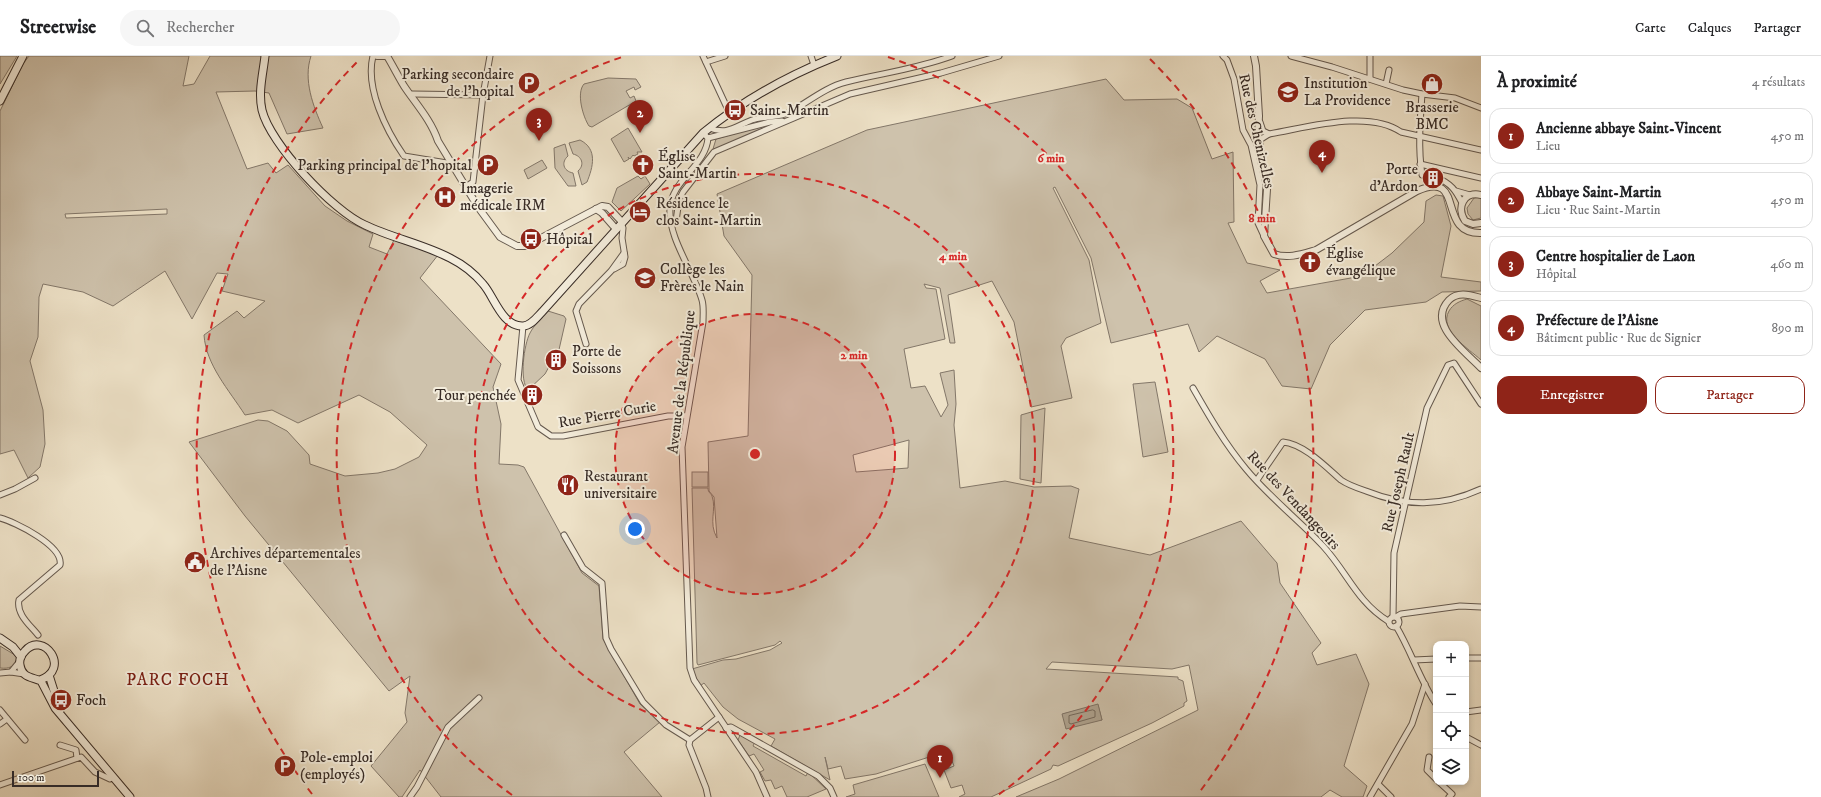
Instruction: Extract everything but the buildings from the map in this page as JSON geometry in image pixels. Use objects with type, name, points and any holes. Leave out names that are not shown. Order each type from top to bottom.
[{"type":"main road","points":[[0,101],[24,56]]},
{"type":"main road","points":[[265,56],[260,92],[262,110],[268,127],[278,144],[329,200],[347,216],[365,225],[450,258],[469,270],[484,284],[507,319],[515,324],[524,326],[532,322],[542,312],[618,226],[705,136],[709,128],[729,112],[814,65],[837,56]]},
{"type":"main road","points":[[0,638],[14,647],[28,648],[38,645],[43,646],[52,653],[54,664],[49,675],[40,680],[31,678],[24,674],[20,659],[14,647]]},
{"type":"main road","points":[[20,659],[28,648]]},
{"type":"main road","points":[[49,675],[63,718]]},
{"type":"main road","points":[[40,680],[55,708],[130,797]]},
{"type":"street","points":[[373,56],[371,66],[372,90],[394,142],[404,156],[453,164]]},
{"type":"street","points":[[377,56],[387,56],[405,88],[412,94],[453,164],[500,237],[517,246],[526,246],[602,206],[608,208],[618,226],[622,238],[625,257],[622,264],[612,271],[579,304],[576,311],[586,344]]},
{"type":"street","points":[[467,186],[473,182],[483,95],[490,58],[495,56]]},
{"type":"street","points":[[703,56],[729,112]]},
{"type":"street","points":[[706,62],[725,56]]},
{"type":"street","points":[[811,56],[814,65]]},
{"type":"street","points":[[709,128],[720,132],[736,128],[752,120],[789,113],[804,102],[845,82],[928,65],[952,56]]},
{"type":"street","points":[[671,224],[676,221],[679,200],[683,192],[714,152],[855,92],[941,73],[999,56]]},
{"type":"street","name":"Rue des Chenizelles","points":[[1223,56],[1227,60],[1234,79],[1243,130],[1251,145],[1260,185],[1258,222],[1264,236]]},
{"type":"street","points":[[1254,56],[1259,116],[1258,141],[1267,189],[1264,236],[1274,254],[1279,256],[1298,256],[1324,245],[1417,191],[1432,187],[1444,190],[1448,195],[1458,225],[1464,231],[1481,233]]},
{"type":"street","points":[[1291,56],[1422,94],[1455,98],[1481,108]]},
{"type":"street","points":[[1370,56],[1370,79]]},
{"type":"street","points":[[1386,84],[1389,70]]},
{"type":"street","points":[[412,94],[483,95]]},
{"type":"street","points":[[1422,94],[1419,136],[1420,164],[1422,174],[1430,177]]},
{"type":"street","points":[[1259,116],[1263,131],[1269,134]]},
{"type":"street","points":[[705,136],[770,122],[789,120]]},
{"type":"street","points":[[1258,141],[1269,134],[1355,120],[1392,126],[1401,132],[1481,150]]},
{"type":"street","name":"Avenue de la République","points":[[705,136],[706,149],[673,194],[670,208],[671,224],[702,302],[703,322],[682,447],[690,668],[694,680],[756,772],[767,797]]},
{"type":"street","points":[[1420,164],[1481,178]]},
{"type":"street","points":[[1437,178],[1448,182],[1456,191],[1462,203]]},
{"type":"street","points":[[1456,191],[1470,195],[1481,195]]},
{"type":"street","points":[[1470,195],[1462,203],[1460,209],[1465,221],[1473,224],[1481,223]]},
{"type":"street","points":[[596,209],[618,226],[623,228],[622,238]]},
{"type":"street","points":[[1481,298],[1463,294],[1456,296],[1450,300],[1443,309],[1441,321],[1446,332],[1481,368]]},
{"type":"street","name":"Rue Pierre Curie","points":[[524,326],[518,380],[535,423],[546,434],[557,437],[668,416],[686,416]]},
{"type":"street","name":"Rue Joseph Rault","points":[[1396,626],[1399,622],[1394,617],[1394,553],[1427,408],[1448,365],[1454,363],[1481,404]]},
{"type":"street","name":"Rue des Vendangeoirs","points":[[1193,388],[1219,434],[1246,470],[1323,546],[1359,596],[1369,607],[1388,621],[1390,626],[1396,626]]},
{"type":"street","points":[[1257,480],[1280,444],[1283,442],[1290,442],[1322,462],[1351,486],[1376,496],[1406,503],[1452,500],[1462,498],[1481,489]]},
{"type":"street","points":[[0,495],[16,489],[35,478]]},
{"type":"street","points":[[0,518],[30,532],[54,548],[60,557],[60,565],[19,600],[18,607],[22,616],[38,635]]},
{"type":"street","points":[[564,535],[583,568],[588,574],[602,583],[606,638],[643,702],[666,725],[690,740]]},
{"type":"street","points":[[1388,621],[1401,614],[1460,606],[1481,607]]},
{"type":"street","points":[[1396,626],[1414,660],[1424,684],[1433,699]]},
{"type":"street","points":[[1469,658],[1481,658]]},
{"type":"street","points":[[11,672],[20,659]]},
{"type":"street","points":[[1414,660],[1433,659]]},
{"type":"street","points":[[0,673],[11,672],[24,674]]},
{"type":"street","points":[[1370,797],[1412,724],[1424,684]]},
{"type":"street","points":[[410,797],[417,787],[448,727],[479,698]]},
{"type":"street","points":[[0,710],[25,740]]},
{"type":"street","points":[[1469,712],[1481,710]]},
{"type":"street","points":[[708,797],[706,788],[689,745],[690,740],[719,717]]},
{"type":"street","points":[[0,724],[7,719]]},
{"type":"street","points":[[726,728],[731,727],[818,776],[830,788],[834,797]]},
{"type":"street","points":[[1469,738],[1481,745]]},
{"type":"street","points":[[60,745],[76,750],[77,758]]},
{"type":"street","points":[[0,785],[81,757],[102,777],[110,779],[113,777]]},
{"type":"street","points":[[1429,757],[1427,770],[1433,776]]},
{"type":"street","points":[[1378,784],[1392,797]]},
{"type":"street","points":[[1442,785],[1452,794],[1449,797]]},
{"type":"shaded area","points":[[0,56],[17,56],[0,84]]},
{"type":"shaded area","points":[[29,56],[189,56],[183,86],[194,84],[210,56],[311,56],[308,74],[310,93],[323,128],[287,134],[269,93],[255,91],[216,92],[247,169],[268,163],[276,173],[288,165],[325,206],[347,221],[373,234],[369,247],[387,254],[394,240],[438,255],[420,278],[501,364],[493,387],[501,424],[499,464],[518,465],[524,467],[582,573],[599,586],[603,639],[640,704],[660,722],[624,752],[662,797],[441,797],[420,770],[402,797],[399,797],[371,766],[407,722],[405,713],[410,676],[389,691],[245,516],[189,442],[258,420],[268,421],[287,431],[309,455],[310,464],[345,476],[378,473],[395,469],[419,457],[427,445],[390,412],[359,395],[298,423],[272,410],[245,415],[219,377],[209,357],[204,335],[237,311],[244,318],[265,301],[222,291],[228,274],[217,273],[192,319],[165,271],[113,306],[83,292],[43,284],[39,297],[38,337],[30,361],[43,410],[45,444],[40,467],[28,478],[14,450],[0,454],[0,111],[23,64]],"holes":[[[167,209],[167,214],[66,218],[65,214]]]},
{"type":"shaded area","points":[[608,78],[636,79],[641,87],[635,90],[634,87],[626,91],[630,98],[634,96],[636,101],[592,127],[589,126],[581,105],[580,99],[582,88],[584,84]]},
{"type":"shaded area","points":[[1106,79],[1124,100],[1177,99],[1192,108],[1212,159],[1233,152],[1234,222],[1228,223],[1247,263],[1280,270],[1260,281],[1267,293],[1362,276],[1392,253],[1424,222],[1426,201],[1436,195],[1443,196],[1451,226],[1441,277],[1481,282],[1481,291],[1442,292],[1426,302],[1365,310],[1330,345],[1311,389],[1282,386],[1265,359],[1217,336],[1199,352],[1188,324],[1111,343],[1091,258],[1055,187],[1053,188],[1089,260],[1101,323],[1066,338],[1061,346],[1072,398],[1031,407],[1014,322],[992,281],[948,295],[955,343],[950,343],[940,288],[924,284],[926,288],[936,289],[945,339],[904,349],[911,388],[925,386],[941,417],[948,405],[940,373],[954,370],[956,404],[954,425],[960,488],[1005,481],[1034,487],[1071,486],[1079,489],[1069,538],[1150,555],[1241,521],[1277,563],[1280,583],[1321,643],[1312,653],[1317,665],[1356,654],[1369,684],[1344,766],[1367,786],[1363,797],[1342,797],[1330,790],[1321,797],[1016,797],[1059,779],[1198,710],[1189,665],[1172,669],[1052,662],[1046,669],[1178,677],[1178,679],[1183,681],[1187,701],[1184,703],[1184,706],[1152,723],[1058,766],[1053,765],[1051,769],[991,797],[959,797],[965,794],[962,785],[951,788],[944,770],[954,766],[948,751],[876,774],[845,779],[841,766],[828,769],[825,757],[830,780],[771,746],[775,739],[738,719],[723,707],[704,683],[700,686],[692,669],[723,660],[736,659],[770,650],[782,643],[780,641],[775,645],[698,665],[697,663],[692,488],[708,488],[708,491],[712,495],[714,506],[713,527],[717,538],[714,497],[709,491],[708,442],[748,436],[752,275],[724,236],[717,194],[867,130]],"holes":[[[909,440],[908,468],[856,472],[853,455]],[[1098,705],[1102,720],[1063,714]]]},
{"type":"shaded area","points":[[772,123],[772,125],[715,150],[713,149],[716,139]]},
{"type":"shaded area","points":[[628,128],[642,152],[637,152],[638,154],[633,155],[630,159],[628,157],[629,159],[624,162],[611,139]]},
{"type":"shaded area","points":[[580,140],[590,148],[592,153],[591,170],[587,182],[582,185],[578,171],[582,161],[579,157],[573,154],[569,143]]},
{"type":"shaded area","points":[[565,144],[568,156],[564,161],[564,166],[567,170],[573,173],[576,186],[568,186],[555,168],[554,148]]},
{"type":"shaded area","points":[[542,160],[547,168],[528,179],[524,170]]},
{"type":"shaded area","points":[[638,176],[641,179],[645,176],[650,184],[621,211],[612,202],[617,188]]},
{"type":"shaded area","points":[[1481,197],[1481,218],[1473,220],[1468,214],[1467,208],[1474,198]]},
{"type":"shaded area","points":[[1467,299],[1481,306],[1481,360],[1456,338],[1448,325],[1447,318],[1449,311],[1457,303]]},
{"type":"shaded area","points":[[548,311],[564,316],[566,319],[558,354],[557,355],[550,352],[547,361],[551,363],[545,374],[528,390],[525,385],[523,371],[526,345],[532,330]]},
{"type":"shaded area","points":[[1155,382],[1168,452],[1143,457],[1133,384]]},
{"type":"shaded area","points":[[1045,408],[1041,483],[1020,479],[1021,415]]},
{"type":"shaded area","points":[[692,472],[708,472],[708,487],[692,487]]},
{"type":"shaded area","points":[[0,646],[15,655],[17,658],[15,664],[11,667],[0,668]]},
{"type":"shaded area","points":[[740,735],[755,742],[753,746],[806,776],[808,772],[826,789],[807,797],[787,797],[782,786],[775,789],[771,780],[765,781],[760,772],[764,770],[754,754],[749,756],[738,740]]},
{"type":"shaded area","points":[[925,764],[939,797],[846,797],[855,794],[853,785]]},
{"type":"water","points":[[1098,704],[1102,720],[1066,729],[1062,714]]},
{"type":"place","name":"Parking secondaire de l'hopital","points":[[529,83]]},
{"type":"place","name":"Brasserie BMC","points":[[1432,84]]},
{"type":"place","name":"Institution La Providence","points":[[1288,92]]},
{"type":"place","name":"Saint-Martin","points":[[735,110]]},
{"type":"place","name":"Abbaye Saint-Martin","points":[[640,133]]},
{"type":"place","name":"Centre hospitalier de Laon","points":[[539,141]]},
{"type":"place","name":"Parking principal de l'hopital","points":[[488,165]]},
{"type":"place","name":"Église Saint-Martin","points":[[643,165]]},
{"type":"place","name":"Préfecture de l'Aisne","points":[[1322,173]]},
{"type":"place","name":"Porte d'Ardon","points":[[1433,178]]},
{"type":"place","name":"Imagerie médicale IRM","points":[[445,197]]},
{"type":"place","name":"Résidence le clos Saint-Martin","points":[[640,212]]},
{"type":"place","name":"Hôpital","points":[[531,239]]},
{"type":"place","name":"Église évangélique","points":[[1310,262]]},
{"type":"place","name":"Collège les Frères le Nain","points":[[645,278]]},
{"type":"place","name":"Porte de Soissons","points":[[556,360]]},
{"type":"place","name":"Tour penchée","points":[[532,395]]},
{"type":"place","name":"Restaurant universitaire","points":[[568,485]]},
{"type":"place","name":"Archives départementales de l'Aisne","points":[[195,562]]},
{"type":"place","name":"Foch","points":[[61,700]]},
{"type":"place","name":"Pole-emploi (employés)","points":[[285,766]]},
{"type":"place","name":"Ancienne abbaye Saint-Vincent","points":[[940,778]]},
{"type":"district","name":"PARC FOCH","points":[[178,679]]}]
